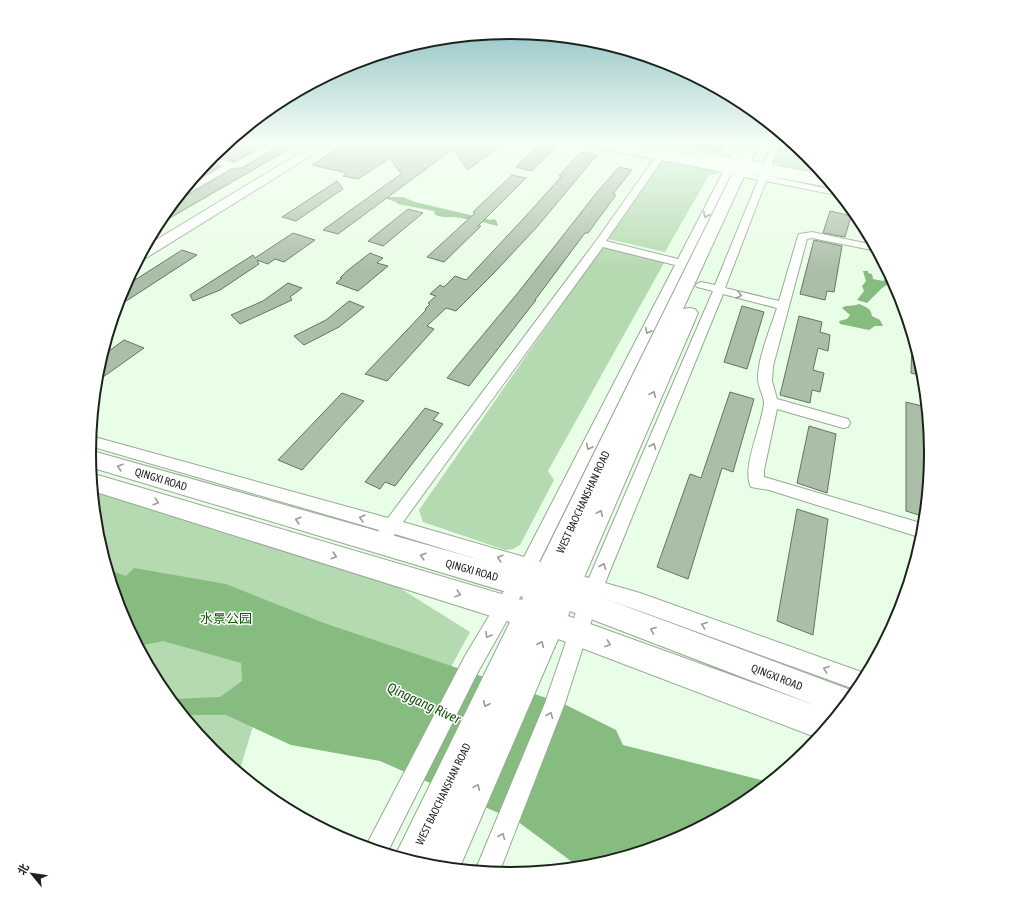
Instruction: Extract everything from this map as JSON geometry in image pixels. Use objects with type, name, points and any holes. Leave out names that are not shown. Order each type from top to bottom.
[{"type":"main road","points":[[149,250],[257,184]]},
{"type":"main road","name":"WEST BAOCHANSHAN ROAD","points":[[415,856],[449,816],[741,184]]},
{"type":"main road","name":"WEST BAOCHANSHAN ROAD","points":[[556,585],[712,283],[743,184]]},
{"type":"main road","name":"QINGXI ROAD","points":[[96,460],[146,474],[385,535],[556,585],[841,701]]},
{"type":"main road","points":[[127,493],[146,474]]},
{"type":"main road","points":[[97,484],[540,619],[823,724]]},
{"type":"main road","name":"WEST BAOCHANSHAN ROAD","points":[[443,861],[449,816]]},
{"type":"street","points":[[96,443],[385,535],[600,243],[641,184]]},
{"type":"street","points":[[489,866],[555,704],[578,632],[556,585],[682,263],[737,184]]},
{"type":"street","points":[[805,184],[830,192]]},
{"type":"street","points":[[869,247],[812,235],[802,236],[766,366],[765,381],[771,402],[756,470],[757,483],[769,484],[917,529]]},
{"type":"street","points":[[600,243],[682,263]]},
{"type":"street","points":[[712,283],[784,301]]},
{"type":"street","points":[[771,402],[843,423]]},
{"type":"street","points":[[378,845],[472,663],[505,608],[556,585],[647,604],[856,680]]},
{"type":"green space","points":[[646,184],[704,184],[665,252],[608,239]]},
{"type":"green space","points":[[602,247],[662,260],[664,263],[548,471],[554,480],[520,545],[513,549],[505,550],[423,522],[419,510]]},
{"type":"green space","name":"水景公园","points":[[97,484],[363,565],[470,632],[404,754],[260,703],[241,767],[217,746],[199,726],[166,683],[151,660],[128,611],[110,560],[104,534]]},
{"type":"water","points":[[381,197],[403,197],[415,202],[491,220],[493,219],[496,220],[498,226],[454,217],[443,217],[435,215],[434,211],[398,204]]},
{"type":"water","points":[[863,271],[868,271],[868,273],[872,274],[873,279],[883,281],[885,279],[887,285],[867,303],[857,300],[864,291],[862,286],[866,281]]},
{"type":"water","points":[[859,304],[869,309],[872,316],[880,320],[883,326],[875,326],[869,330],[840,324],[839,321],[847,319],[850,315],[842,308]]},
{"type":"water","name":"Qinggang River","points":[[134,568],[226,584],[324,623],[564,704],[616,730],[623,745],[763,780],[717,812],[668,835],[617,853],[572,862],[517,821],[380,761],[291,745],[226,715],[190,715],[177,699],[220,697],[242,681],[241,663],[163,641],[144,645],[128,611],[114,571],[126,576]]},
{"type":"building","points":[[206,184],[228,184],[170,218],[186,196]]},
{"type":"building","points":[[332,184],[339,184],[343,189],[296,221],[282,217]]},
{"type":"building","points":[[387,184],[405,184],[338,234],[323,230]]},
{"type":"building","points":[[502,184],[520,184],[478,226],[481,226],[444,262],[427,257],[475,213],[473,212]]},
{"type":"building","points":[[554,184],[573,184],[536,228],[456,311],[446,308],[427,326],[434,329],[387,381],[365,374],[426,310],[425,309],[430,304],[428,303],[436,296],[430,294],[440,285],[444,287],[455,276],[466,280]]},
{"type":"building","points":[[604,184],[621,184],[613,194],[616,195],[588,233],[585,233],[536,300],[469,386],[447,378],[517,294]]},
{"type":"building","points":[[408,209],[423,213],[383,246],[368,241]]},
{"type":"building","points":[[830,211],[848,215],[850,218],[845,237],[823,233]]},
{"type":"building","points":[[293,233],[315,240],[284,262],[275,259],[268,264],[257,260],[259,264],[220,290],[193,301],[190,295],[253,255],[255,258]]},
{"type":"building","points":[[814,240],[842,246],[834,292],[827,291],[825,300],[800,294]]},
{"type":"building","points":[[182,250],[197,255],[125,302],[134,280]]},
{"type":"building","points":[[370,253],[383,258],[377,263],[388,266],[358,291],[336,283],[347,271]]},
{"type":"building","points":[[288,283],[302,288],[290,297],[292,300],[240,324],[231,315],[263,301]]},
{"type":"building","points":[[349,301],[364,307],[339,327],[304,345],[294,336],[326,320]]},
{"type":"building","points":[[742,306],[764,312],[747,369],[724,362]]},
{"type":"building","points":[[799,316],[822,322],[820,332],[830,335],[828,351],[818,348],[813,370],[824,373],[820,392],[812,390],[810,403],[780,395]]},
{"type":"building","points":[[124,340],[144,348],[103,377],[109,351]]},
{"type":"building","points":[[912,353],[916,374],[911,373]]},
{"type":"building","points":[[730,392],[754,399],[733,472],[722,468],[688,579],[657,567],[690,474],[701,478]]},
{"type":"building","points":[[342,393],[364,401],[302,470],[278,460]]},
{"type":"building","points":[[906,402],[921,406],[924,453],[923,480],[919,515],[906,511]]},
{"type":"building","points":[[425,408],[439,413],[433,420],[443,424],[395,486],[385,482],[380,489],[365,482]]},
{"type":"building","points":[[809,426],[836,434],[827,493],[797,483]]},
{"type":"building","points":[[797,509],[828,519],[813,635],[777,621]]}]
